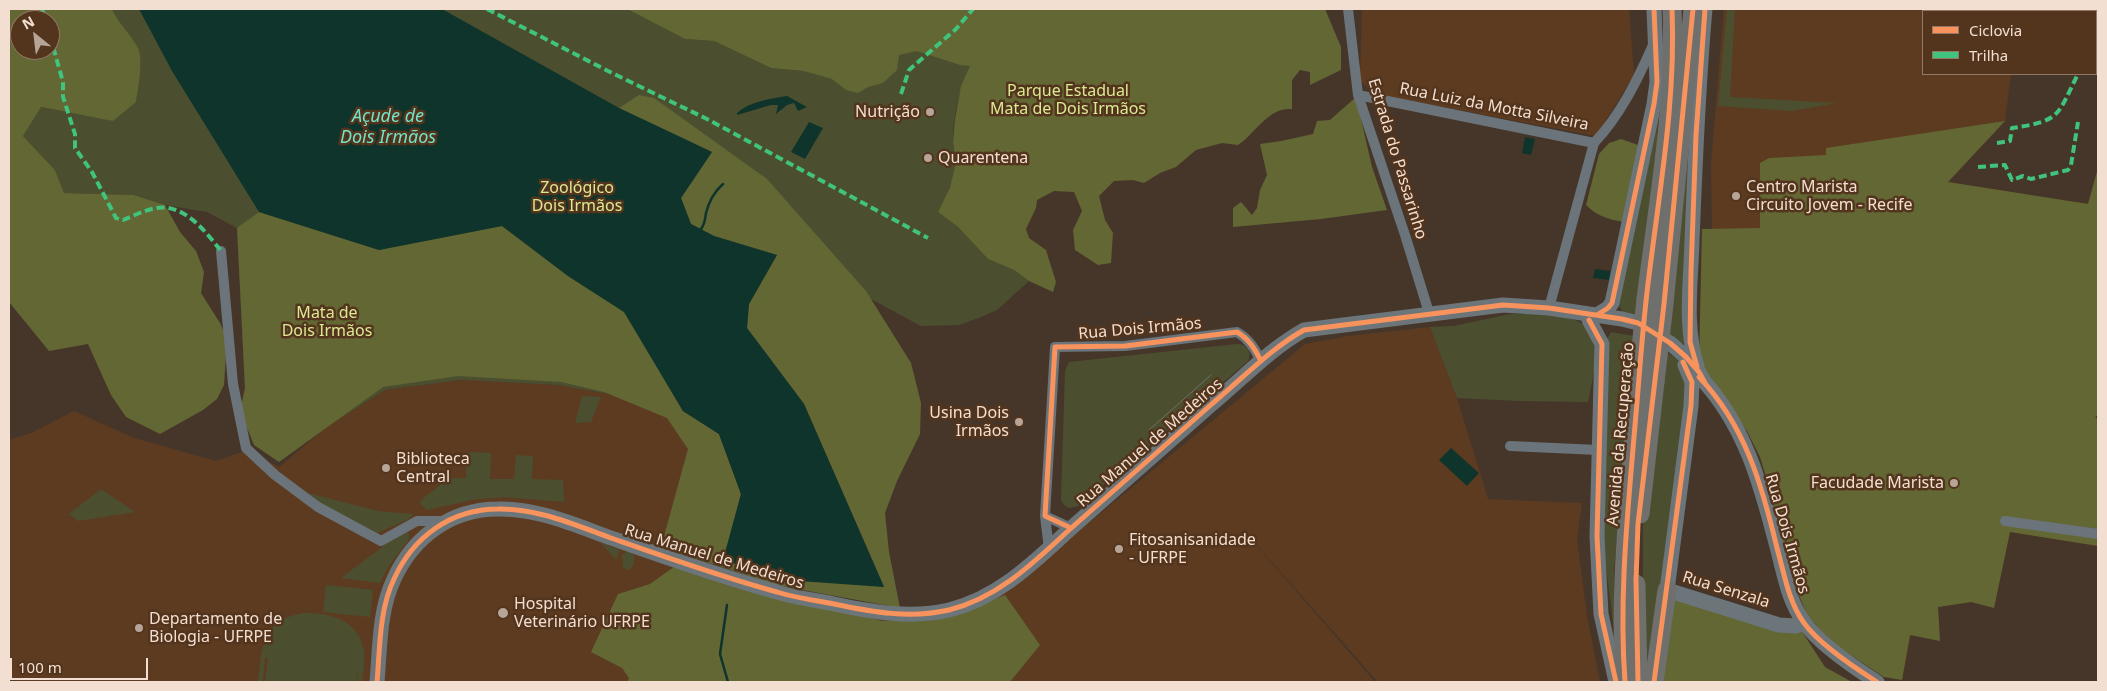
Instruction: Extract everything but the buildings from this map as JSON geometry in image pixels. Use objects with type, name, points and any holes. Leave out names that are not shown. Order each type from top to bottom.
[{"type":"highway","name":"Avenida da Recuperação","points":[[1638,682],[1636,590],[1646,380],[1646,299],[1667,131],[1674,40],[1672,9]]},
{"type":"highway","name":"Avenida da Recuperação","points":[[1624,682],[1623,617],[1626,532],[1646,380],[1664,304],[1692,9]]},
{"type":"highway","points":[[1657,82],[1667,131]]},
{"type":"highway","points":[[1654,682],[1667,590]]},
{"type":"main road","points":[[1588,316],[1608,308],[1612,302],[1648,139],[1657,82],[1654,9]]},
{"type":"main road","points":[[1676,348],[1684,351],[1690,342],[1696,135],[1705,9]]},
{"type":"main road","points":[[1612,302],[1618,323]]},
{"type":"main road","name":"Rua Dois Irmãos","points":[[1304,330],[1430,316],[1503,305],[1549,308],[1618,323],[1673,352],[1702,377]]},
{"type":"main road","name":"Avenida da Recuperação","points":[[1588,316],[1602,344]]},
{"type":"main road","name":"Rua Dois Irmãos","points":[[1618,323],[1638,323],[1676,348],[1702,377],[1725,409],[1746,445],[1754,465],[1786,582],[1804,623],[1854,667],[1877,682]]},
{"type":"main road","name":"Avenida da Recuperação","points":[[1616,682],[1601,614],[1596,536],[1602,344],[1604,333],[1618,323]]},
{"type":"main road","name":"Rua Manuel de Medeiros","points":[[377,682],[384,614],[393,580],[408,554],[421,539],[447,521],[462,514],[478,510],[517,509],[562,521],[778,593],[898,615],[951,609],[980,598],[1000,588],[1027,569],[1260,362],[1284,342],[1304,330]]},
{"type":"main road","name":"Rua Dois Irmãos","points":[[1690,342],[1702,377]]},
{"type":"main road","points":[[1667,590],[1690,411],[1692,382],[1684,362]]},
{"type":"main road","points":[[1690,411],[1702,404],[1708,403],[1725,409]]},
{"type":"main road","name":"Rua Senzala","points":[[1667,590],[1779,625],[1796,626],[1804,623]]},
{"type":"street","name":"Estrada do Passarinho","points":[[1348,9],[1358,95],[1430,316]]},
{"type":"street","points":[[1549,308],[1594,143],[1606,130],[1623,102],[1645,64],[1656,40]]},
{"type":"street","name":"Rua Luiz da Motta Silveira","points":[[1358,95],[1594,143]]},
{"type":"street","name":"Rua Manuel de Medeiros","points":[[221,251],[233,384],[246,448],[275,475],[318,507],[381,542],[417,522],[447,521]]},
{"type":"street","name":"Rua Dois Irmãos","points":[[1049,549],[1045,516],[1054,347],[1138,345],[1238,332],[1253,346],[1260,362]]},
{"type":"street","name":"Avenida da Recuperação","points":[[1510,446],[1598,450]]},
{"type":"street","points":[[1045,516],[1071,528]]},
{"type":"street","points":[[2005,521],[2098,534]]},
{"type":"shaded area","points":[[1362,9],[1629,9],[1634,75],[1596,136],[1376,94],[1360,81]]},
{"type":"shaded area","points":[[1724,9],[2018,9],[1922,10],[1922,75],[2011,75],[2005,121],[1948,182],[2088,204],[2098,168],[2098,415],[2095,417],[2098,419],[2098,546],[2010,532],[1994,608],[1971,602],[1938,607],[1940,641],[1911,635],[1902,680],[1884,677],[1771,493],[1760,457],[1747,431],[1719,390],[1702,229],[1712,229],[1711,164]]},
{"type":"shaded area","points":[[1430,327],[1457,398],[1488,499],[1582,503],[1577,539],[1587,616],[1600,682],[1378,682],[1232,517],[1375,682],[9,682],[9,440],[31,433],[74,411],[134,438],[216,461],[247,450],[279,467],[328,426],[385,390],[461,380],[557,385],[660,403],[739,493],[711,571],[778,593],[925,616],[1043,561],[1305,344],[1348,336]]},
{"type":"green space","points":[[9,9],[112,9],[140,53],[140,74],[136,102],[113,121],[41,107],[23,136],[55,170],[64,193],[134,195],[165,205],[180,232],[196,251],[204,272],[201,293],[220,323],[227,339],[224,385],[217,399],[203,410],[160,434],[126,417],[111,395],[88,344],[49,351],[9,302]]},
{"type":"green space","name":"Zoológico Dois Irmãos","points":[[112,9],[627,9],[685,39],[714,41],[771,68],[804,71],[842,9],[971,66],[960,93],[954,122],[955,171],[938,212],[958,227],[988,259],[1014,270],[1029,281],[997,310],[981,317],[959,325],[921,326],[836,280],[660,403],[557,385],[461,380],[385,390],[328,426],[245,388],[237,228],[207,212],[165,205],[134,195],[64,193],[55,170],[23,136],[40,107],[71,113],[136,102],[140,74],[140,53]]},
{"type":"green space","name":"Parque Estadual Mata de Dois Irmãos","points":[[627,9],[1325,9],[1341,47],[1341,70],[1310,85],[1310,72],[1300,70],[1292,80],[1292,109],[1284,109],[1269,116],[1238,145],[1222,143],[1196,150],[1176,167],[1160,173],[1144,183],[1133,180],[1114,181],[1099,196],[1105,220],[1113,233],[1111,263],[1098,265],[1075,250],[1073,230],[1082,211],[1074,192],[1054,191],[1037,200],[1036,208],[1026,229],[1029,238],[1046,250],[1056,282],[1053,292],[1029,281],[1014,270],[988,259],[958,227],[938,212],[950,187],[956,163],[953,142],[955,119],[961,86],[970,66],[960,65],[917,51],[899,55],[897,70],[883,83],[868,87],[858,93],[846,90],[832,79],[804,71],[771,68],[714,41],[685,39]]},
{"type":"green space","points":[[1697,9],[1685,344],[1666,340]]},
{"type":"green space","points":[[1727,9],[1735,9],[1730,97],[1837,103],[1792,111],[1718,106]]},
{"type":"green space","name":"Mata de Dois Irmãos","points":[[639,95],[654,98],[767,179],[866,291],[911,363],[921,403],[920,434],[897,481],[885,513],[889,552],[900,608],[776,585],[661,547],[688,449],[667,418],[604,392],[561,382],[458,376],[383,387],[279,462],[254,445],[240,411],[245,388],[237,228],[259,212],[379,250],[502,226],[568,276],[624,312],[683,411],[719,434],[741,494],[724,560],[884,587],[804,404],[747,328],[749,304],[777,255],[714,236],[691,224],[681,198],[712,152],[619,108]]},
{"type":"green space","points":[[1356,97],[1372,167],[1387,210],[1321,219],[1233,227],[1233,208],[1241,202],[1252,215],[1257,208],[1260,190],[1267,175],[1260,144],[1313,134],[1317,121],[1330,120]]},
{"type":"green space","points":[[1658,114],[1657,156],[1638,316],[1623,312],[1618,304]]},
{"type":"green space","points":[[2005,121],[1948,182],[2088,204],[2098,168],[2098,415],[2095,417],[2098,419],[2098,546],[2010,532],[1994,608],[1971,602],[1938,607],[1940,641],[1910,635],[1902,680],[1884,677],[1829,641],[1807,614],[1794,584],[1783,548],[1771,493],[1760,457],[1747,431],[1699,363],[1702,229],[1760,228],[1760,163],[1769,158],[1826,155],[1826,148]]},
{"type":"green space","points":[[1621,139],[1641,146],[1623,222],[1612,220],[1594,212],[1586,205],[1599,154],[1609,143]]},
{"type":"green space","points":[[1510,314],[1550,314],[1569,318],[1588,329],[1599,347],[1588,402],[1457,398],[1430,327],[1454,326]]},
{"type":"green space","points":[[1611,332],[1634,336],[1614,571],[1616,646],[1602,534],[1605,343]]},
{"type":"green space","points":[[1237,344],[1244,345],[1248,349],[1248,361],[1079,506],[1069,508],[1064,505],[1061,500],[1065,371],[1069,362]]},
{"type":"green space","points":[[1665,351],[1685,365],[1687,399],[1648,682],[1643,674],[1643,526]]},
{"type":"green space","points":[[582,396],[601,397],[591,422],[575,423]]},
{"type":"green space","points":[[467,452],[491,453],[490,479],[514,479],[516,455],[533,456],[532,479],[563,480],[564,502],[504,497],[472,500],[427,510],[420,503],[445,478],[466,478]]},
{"type":"green space","points":[[101,489],[135,512],[78,521],[69,514]]},
{"type":"green space","points":[[308,493],[378,511],[413,514],[409,519],[375,534],[316,503]]},
{"type":"green space","points":[[406,531],[409,534],[409,539],[388,567],[380,583],[341,578],[401,533]]},
{"type":"green space","points":[[601,543],[620,550],[616,560]]},
{"type":"green space","points":[[631,551],[634,557],[634,565],[628,570],[623,568],[622,555]]},
{"type":"green space","points":[[681,562],[770,591],[882,621],[947,618],[1005,595],[1040,645],[1010,682],[627,682],[629,678],[622,668],[591,652],[618,594],[650,584]]},
{"type":"green space","points":[[326,585],[373,590],[370,617],[323,612]]},
{"type":"green space","points":[[1671,596],[1801,630],[1825,667],[1852,682],[1660,682]]},
{"type":"green space","points":[[303,613],[322,614],[340,619],[348,624],[360,637],[364,651],[362,682],[357,682],[358,666],[356,682],[265,682],[268,658],[265,658],[263,682],[258,682],[263,647],[271,629],[289,617]]},
{"type":"water","name":"Açude de Dois Irmãos","points":[[139,9],[442,9],[619,108],[712,152],[681,198],[691,224],[714,236],[777,255],[749,304],[747,328],[804,404],[884,587],[785,580],[723,560],[741,494],[719,434],[683,411],[624,312],[568,276],[502,226],[379,250],[259,212],[172,71]]},
{"type":"water","points":[[787,96],[807,107],[798,111],[794,103],[787,105],[776,114],[778,105],[771,105],[737,115],[742,109],[754,103]]},
{"type":"water","points":[[809,122],[823,128],[805,159],[791,152]]},
{"type":"water","points":[[1525,137],[1535,139],[1531,155],[1522,153]]},
{"type":"water","points":[[1595,269],[1610,271],[1609,280],[1593,278]]},
{"type":"water","points":[[1451,448],[1479,473],[1467,486],[1439,460]]},
{"type":"waterway","points":[[701,229],[710,201],[723,184]]},
{"type":"waterway","points":[[727,605],[720,654],[728,682]]},
{"type":"tram line","points":[[1149,430],[1211,375]]},
{"type":"marked path","points":[[487,9],[707,119],[928,238]]},
{"type":"marked path","points":[[901,94],[909,70],[956,29],[973,9]]},
{"type":"marked path","points":[[57,60],[63,82],[63,97],[75,134],[75,148],[92,172],[116,218],[123,220],[156,208],[176,210],[193,220],[221,251]]},
{"type":"marked path","points":[[1997,143],[2010,141],[2012,128],[2040,122],[2056,114],[2066,99],[2078,75]]},
{"type":"marked path","points":[[1978,167],[2005,165],[2012,180],[2023,176],[2031,179],[2068,170],[2071,165],[2078,122]]},
{"type":"cycle path","points":[[1597,315],[1612,303],[1654,104],[1657,82],[1654,9]]},
{"type":"cycle path","points":[[1625,682],[1623,590],[1626,529],[1644,316],[1662,176],[1672,76],[1672,9]]},
{"type":"cycle path","points":[[1638,682],[1636,580],[1638,524],[1664,304],[1693,9]]},
{"type":"cycle path","points":[[1697,367],[1690,342],[1691,272],[1696,135],[1705,9]]},
{"type":"cycle path","points":[[377,682],[385,604],[402,564],[423,538],[436,528],[449,520],[481,510],[513,509],[541,514],[714,573],[791,596],[877,612],[905,614],[934,613],[967,604],[983,597],[1014,578],[1257,364],[1304,330],[1503,305],[1549,308],[1638,323],[1670,343],[1686,357],[1699,372],[1705,383]]},
{"type":"cycle path","points":[[1589,320],[1602,344],[1597,536],[1601,614],[1616,682]]},
{"type":"cycle path","points":[[1071,528],[1045,516],[1055,347],[1125,346],[1237,332],[1251,345],[1261,361]]},
{"type":"cycle path","points":[[1654,682],[1691,406],[1692,382],[1683,362]]},
{"type":"cycle path","points":[[1699,377],[1728,415],[1750,457],[1765,501],[1787,586],[1794,605],[1804,623],[1828,647],[1877,682]]},
{"type":"place","name":"Nutrição","points":[[930,112]]},
{"type":"place","name":"Quarentena","points":[[928,158]]},
{"type":"place","name":"Centro Marista Circuito Jovem - Recife","points":[[1736,196]]},
{"type":"place","name":"Usina Dois Irmãos","points":[[1019,422]]},
{"type":"place","name":"Biblioteca Central","points":[[386,468]]},
{"type":"place","name":"Facudade Marista","points":[[1954,483]]},
{"type":"place","name":"Fitosanisanidade - UFRPE","points":[[1119,549]]},
{"type":"place","name":"Hospital Veterinário UFRPE","points":[[503,613]]},
{"type":"place","name":"Departamento de Biologia - UFRPE","points":[[139,628]]}]
